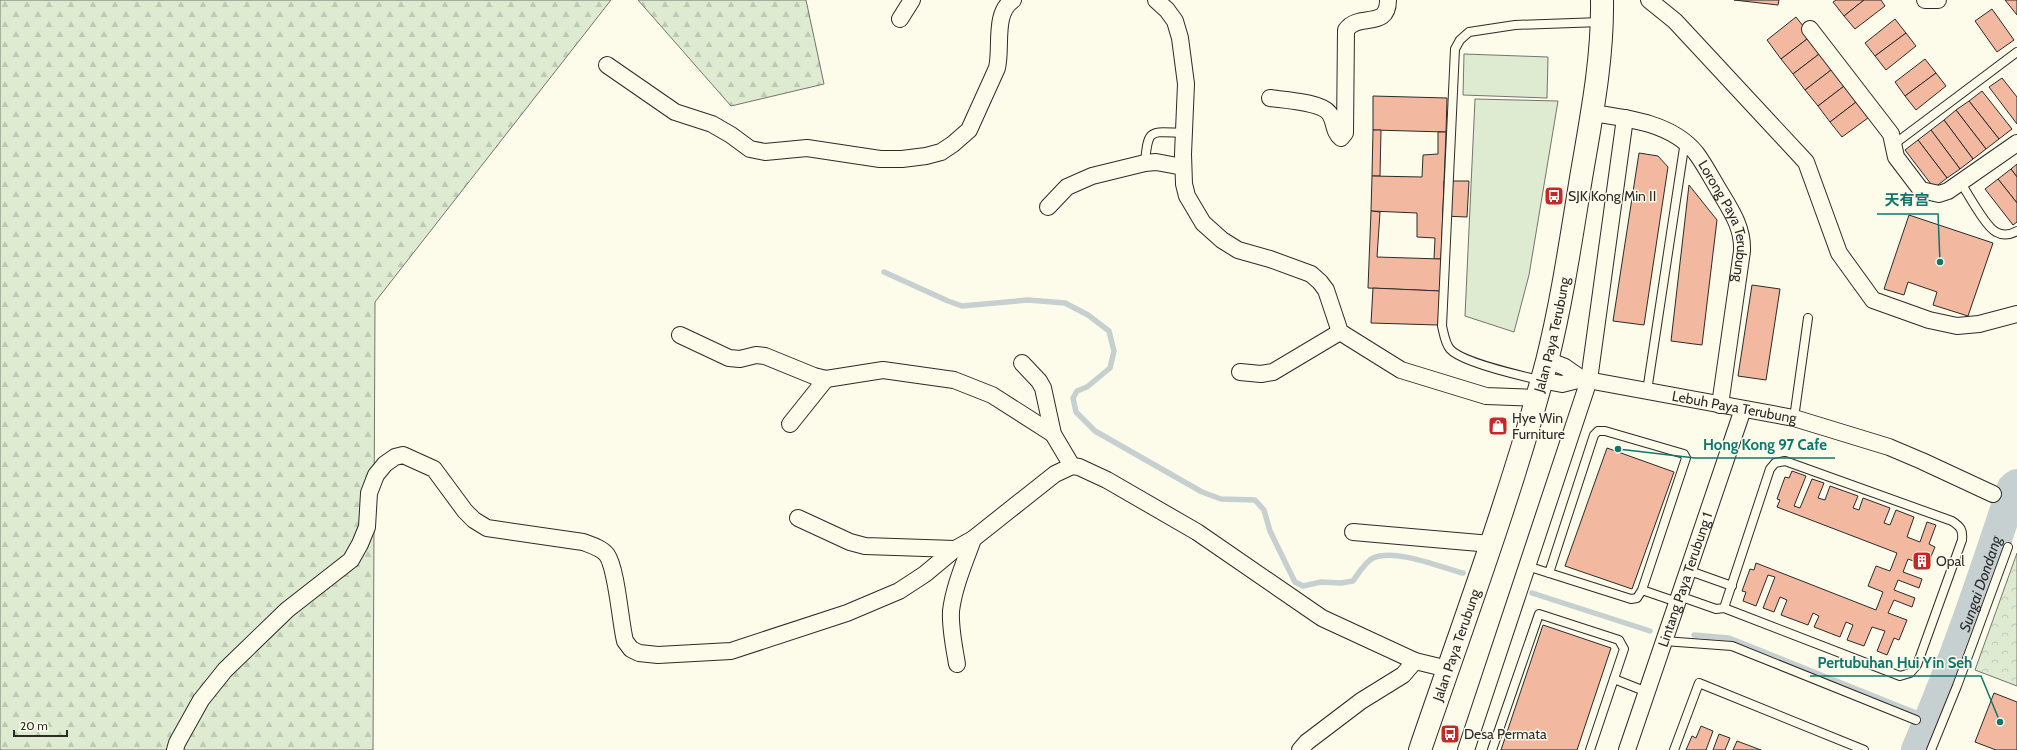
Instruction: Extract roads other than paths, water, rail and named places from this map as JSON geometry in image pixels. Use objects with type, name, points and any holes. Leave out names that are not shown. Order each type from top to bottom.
[{"type":"main road","name":"Jalan Paya Terubung","points":[[1420,750],[1491,544],[1541,379],[1570,247],[1592,113],[1602,22],[1602,0]]},
{"type":"street","points":[[900,19],[912,0]]},
{"type":"street","points":[[607,65],[675,112],[712,124],[732,135],[750,149],[765,152],[807,148],[880,159],[902,159],[926,156],[940,152],[953,144],[969,130],[997,68],[1000,58],[1002,12],[1008,3],[1013,0]]},
{"type":"street","points":[[1156,0],[1167,10],[1175,21],[1180,38],[1186,84],[1183,167],[1187,196],[1203,223],[1222,240],[1238,250],[1311,274],[1326,290],[1340,332],[1401,370],[1486,396],[1541,379]]},
{"type":"street","points":[[1270,98],[1318,106],[1329,112],[1338,135],[1341,138],[1344,136],[1346,30],[1350,25],[1356,22],[1385,15],[1388,10],[1388,0]]},
{"type":"street","points":[[1649,0],[1675,21],[1806,162],[1840,253],[1872,300],[1929,320],[1957,326],[1979,324],[2017,314]]},
{"type":"street","points":[[1925,0],[1938,0]]},
{"type":"street","points":[[1810,29],[1891,134],[1896,157],[1921,190],[1939,194],[1961,183],[2017,143]]},
{"type":"street","name":"Lorong Paya Terubung","points":[[1592,113],[1625,118],[1670,132],[1684,141],[1696,153],[1736,218],[1742,240],[1720,405]]},
{"type":"street","points":[[1466,750],[1527,566],[1585,379],[1625,118]]},
{"type":"street","points":[[1048,207],[1067,187],[1078,181],[1145,163],[1156,162],[1183,167]]},
{"type":"street","points":[[1240,372],[1261,374],[1273,372],[1340,332]]},
{"type":"street","points":[[680,334],[729,358],[740,359],[756,355],[765,356],[814,376],[826,379],[884,370],[954,380],[992,395],[1053,434]]},
{"type":"street","points":[[1022,362],[1039,381],[1053,434],[1072,466]]},
{"type":"street","name":"Lebuh Paya Terubung","points":[[1541,379],[1565,368],[1585,379],[1794,418],[1889,447],[1993,494]]},
{"type":"street","points":[[790,424],[826,379]]},
{"type":"street","name":"Lintang Paya Terubung 1","points":[[1626,750],[1743,409]]},
{"type":"street","points":[[175,750],[201,700],[225,670],[287,610],[351,560],[367,527],[369,493],[376,475],[385,464],[395,457],[403,455],[434,469],[465,511],[474,520],[487,528],[583,542],[597,547],[607,554],[612,566],[625,641],[631,649],[639,653],[658,655],[732,651],[847,612],[899,591],[925,574],[955,549],[973,539],[1055,474],[1072,466],[1079,467],[1107,480],[1198,532],[1322,618],[1415,661],[1448,669]]},
{"type":"street","points":[[798,518],[850,542],[865,546],[955,549]]},
{"type":"street","points":[[1353,532],[1491,544]]},
{"type":"street","points":[[958,664],[952,630],[951,611],[955,591],[973,539]]},
{"type":"street","points":[[1300,750],[1307,742],[1362,701],[1403,675],[1415,661]]},
{"type":"lane","points":[[1541,379],[1501,371],[1466,358],[1451,350],[1444,337],[1442,318],[1455,49],[1460,40],[1469,32],[1515,25],[1602,22]]},
{"type":"lane","points":[[1893,146],[2017,52]]},
{"type":"lane","points":[[1145,163],[1147,140],[1150,134],[1156,132],[1184,133]]},
{"type":"lane","points":[[1647,391],[1684,141]]},
{"type":"lane","points":[[1961,183],[1991,229],[2003,235],[2017,231]]},
{"type":"lane","points":[[1794,418],[1808,318]]},
{"type":"lane","points":[[1527,566],[1549,573],[1631,599],[1637,598],[1642,590],[1686,458],[1684,454],[1605,431],[1598,431],[1594,435],[1549,573]]},
{"type":"lane","points":[[1642,590],[1716,609],[1724,608],[1900,676],[1910,674],[1917,665],[1962,540],[1963,532],[1960,526],[1952,521],[1785,461],[1775,463],[1770,469],[1724,608]]},
{"type":"lane","points":[[1930,750],[1957,686],[2008,548]]},
{"type":"lane","points":[[1687,570],[1732,586]]},
{"type":"lane","points":[[1492,750],[1539,614],[1619,640],[1624,649],[1590,750]]},
{"type":"lane","points":[[1664,641],[1732,646],[1916,720]]},
{"type":"lane","points":[[1614,679],[1646,692]]},
{"type":"lane","points":[[1674,750],[1699,683],[1864,750]]},
{"type":"waterway","points":[[884,272],[962,306],[1028,300],[1065,303],[1088,315],[1109,331],[1114,351],[1110,368],[1087,387],[1077,391],[1073,398],[1076,412],[1095,431],[1202,492],[1221,499],[1255,500],[1264,510],[1270,531],[1295,582],[1303,586],[1321,582],[1341,583],[1353,581],[1367,562],[1373,558],[1393,555],[1430,563],[1463,573]]},
{"type":"waterway","name":"Sungai Dondang","points":[[1917,750],[1956,653],[2013,488],[2017,485]]},
{"type":"waterway","points":[[1532,593],[1650,631]]},
{"type":"waterway","points":[[1694,635],[1729,638],[1931,719]]},
{"type":"place","name":"SJK Kong Min II","points":[[1554,196]]},
{"type":"place","name":"天有宫","points":[[1940,262]]},
{"type":"place","name":"Hye Win Furniture","points":[[1498,426]]},
{"type":"place","name":"Hong Kong 97 Cafe","points":[[1618,449]]},
{"type":"place","name":"Opal","points":[[1922,561]]},
{"type":"place","name":"Pertubuhan Hui Yin Seh","points":[[2000,722]]},
{"type":"place","name":"Desa Permata","points":[[1450,734]]}]
